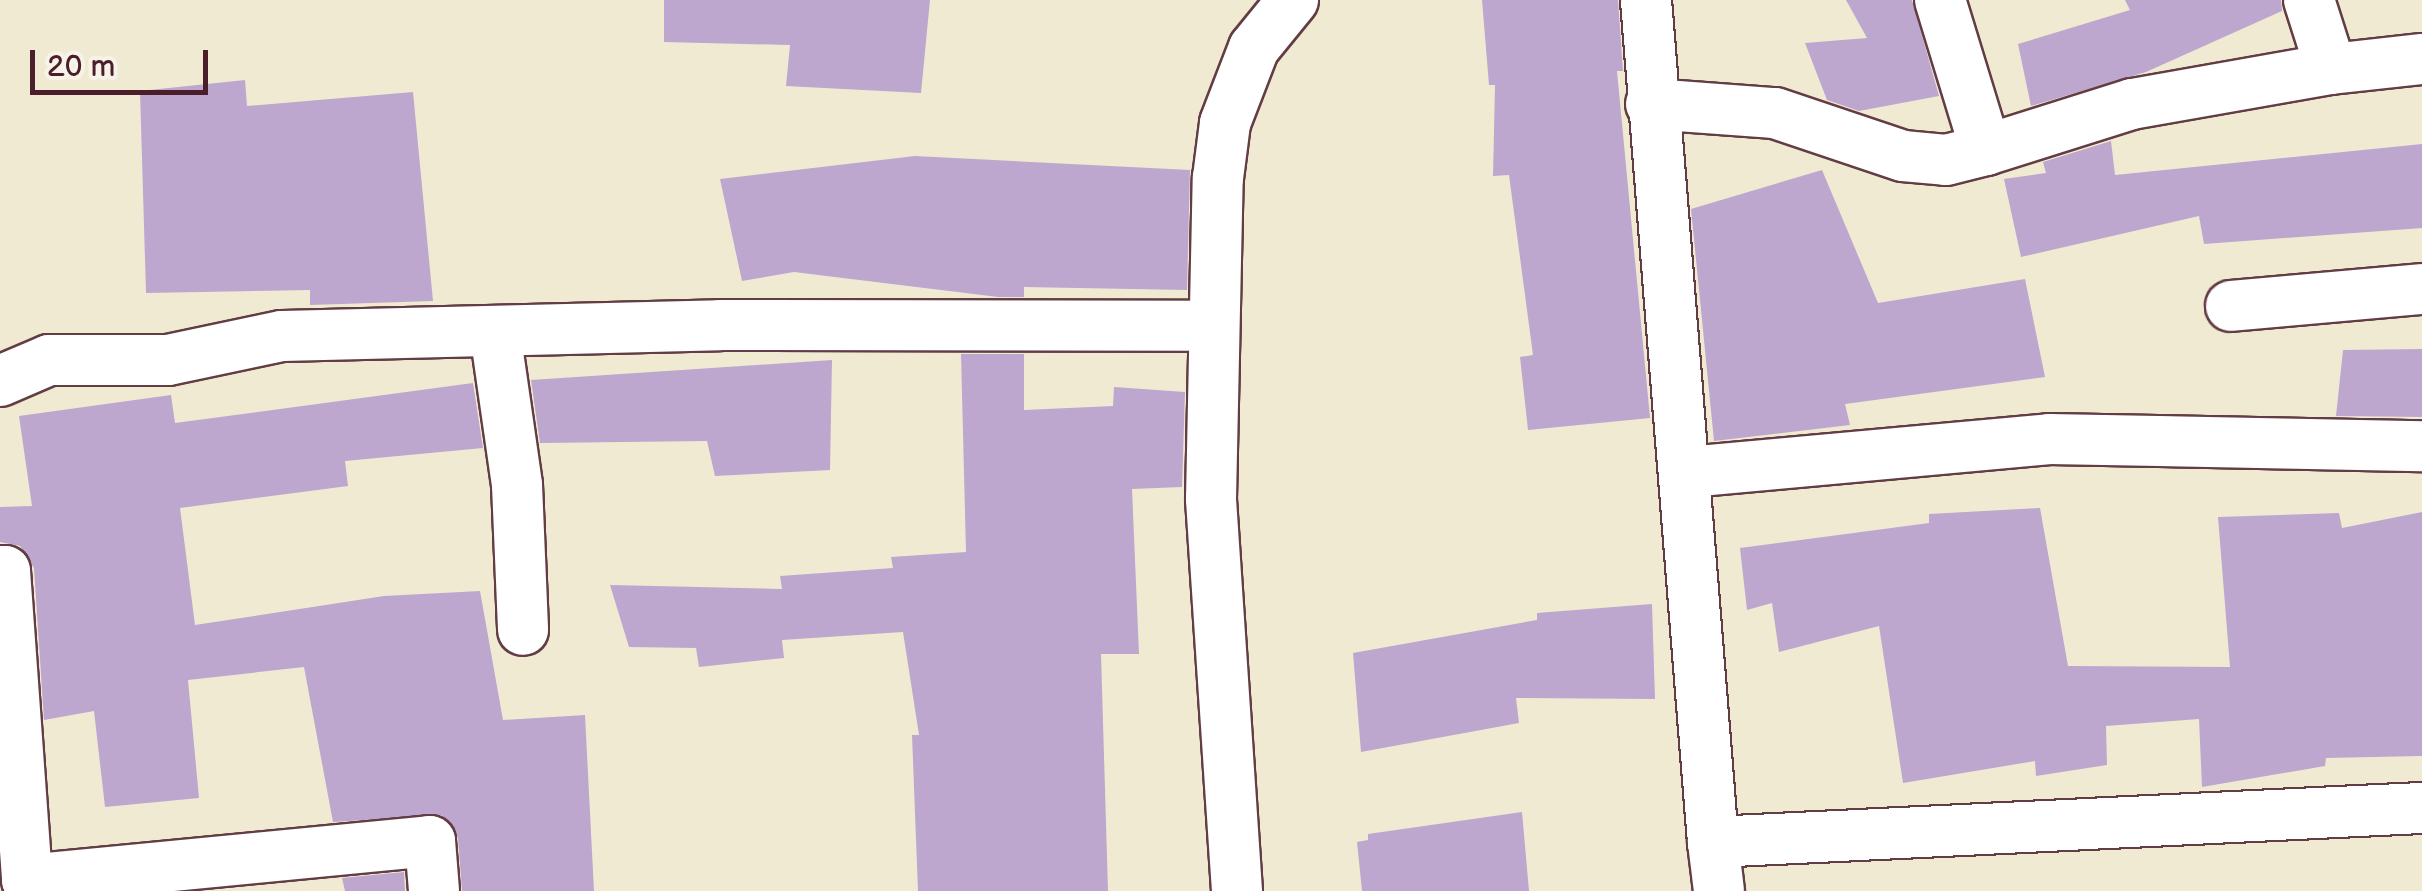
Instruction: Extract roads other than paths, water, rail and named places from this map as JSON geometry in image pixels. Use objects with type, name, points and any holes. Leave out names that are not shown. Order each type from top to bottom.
[{"type":"street","points":[[1237,891],[1211,499],[1210,326],[1225,124],[1254,48],[1293,0]]},
{"type":"street","points":[[1646,0],[1651,104],[1688,472],[1719,891]]},
{"type":"street","points":[[1940,0],[1986,150]]},
{"type":"street","points":[[2309,0],[2331,69]]},
{"type":"street","points":[[1651,104],[1775,113],[1903,156],[1946,160],[2132,104],[2331,69],[2422,59]]},
{"type":"street","points":[[2231,306],[2422,289]]},
{"type":"street","points":[[0,382],[49,360],[168,360],[282,336],[1210,326]]},
{"type":"street","points":[[495,332],[518,485],[523,630]]},
{"type":"street","points":[[1688,472],[2049,439],[2422,446]]},
{"type":"street","points":[[0,571],[5,571],[27,886],[430,841],[434,891]]},
{"type":"street","points":[[1714,842],[2422,808]]}]
